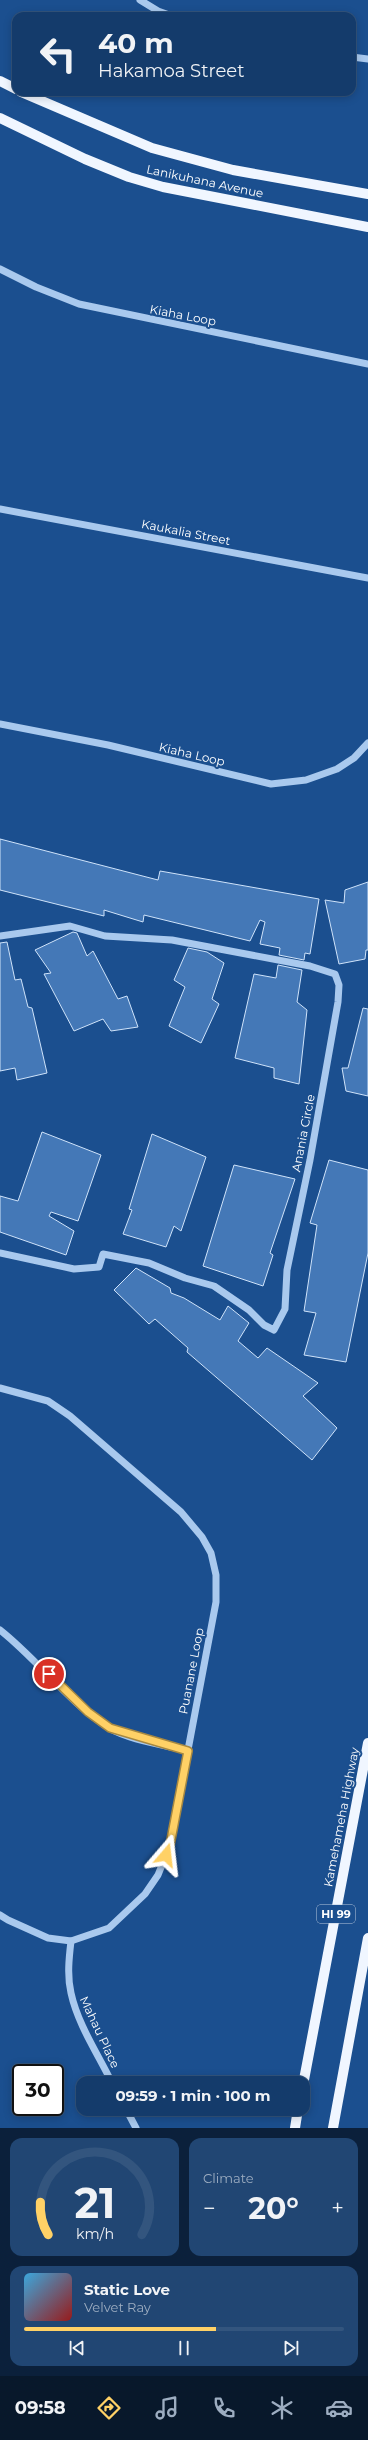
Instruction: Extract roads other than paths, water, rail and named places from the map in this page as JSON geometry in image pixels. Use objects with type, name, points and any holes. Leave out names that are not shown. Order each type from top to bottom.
[{"type":"main road","points":[[0,81],[12,87]]},
{"type":"main road","name":"Lanikuhana Avenue","points":[[30,96],[152,148],[233,170],[368,194]]},
{"type":"main road","name":"Lanikuhana Avenue","points":[[0,118],[85,159],[130,177],[163,187],[368,227]]},
{"type":"main road","name":"Kamehameha Highway","points":[[305,2076],[368,1743]]},
{"type":"main road","points":[[333,2128],[368,1938]]},
{"type":"main road","points":[[295,2128],[297,2116]]},
{"type":"street","points":[[140,0],[161,12]]},
{"type":"street","points":[[356,58],[368,59]]},
{"type":"street","name":"Kiaha Loop","points":[[0,269],[36,287],[92,307],[368,364]]},
{"type":"street","name":"Kaukalia Street","points":[[0,509],[368,578]]},
{"type":"street","name":"Kiaha Loop","points":[[0,724],[108,745],[271,784],[306,780],[337,768],[354,758],[368,743]]},
{"type":"street","name":"Anania Circle","points":[[0,936],[70,926],[105,936],[172,940],[310,966],[335,974],[339,985],[338,1002],[310,1160],[286,1270],[285,1309],[274,1330],[264,1325],[249,1310],[214,1286],[185,1278],[149,1263],[103,1254],[99,1267],[74,1269],[0,1253]]},
{"type":"street","name":"Puanane Loop","points":[[0,1388],[48,1401],[70,1416],[180,1512],[202,1537],[211,1553],[216,1575],[216,1602],[170,1845],[158,1875],[136,1905],[109,1928],[71,1941],[48,1938],[0,1915]]},
{"type":"street","points":[[0,1630],[19,1646],[88,1712],[110,1728],[188,1751]]},
{"type":"street","name":"Mahau Place","points":[[71,1941],[68,1966],[71,1993],[82,2025],[108,2076]]},
{"type":"street","points":[[130,2116],[136,2128]]}]
